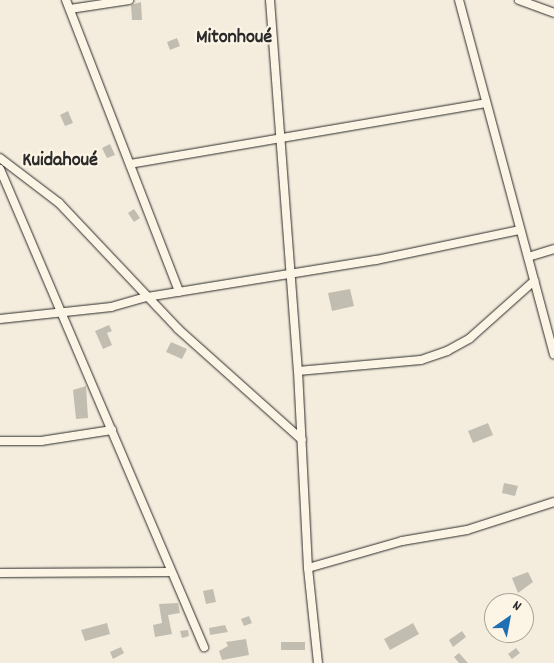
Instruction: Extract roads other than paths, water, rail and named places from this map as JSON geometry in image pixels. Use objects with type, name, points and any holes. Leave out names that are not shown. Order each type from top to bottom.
[{"type":"street","points":[[66,0],[179,292]]},
{"type":"street","points":[[70,9],[130,0]]},
{"type":"street","points":[[270,0],[298,371],[308,568],[318,663]]},
{"type":"street","points":[[459,0],[554,354]]},
{"type":"street","points":[[520,0],[554,13]]},
{"type":"street","points":[[130,164],[229,143],[280,139],[485,102]]},
{"type":"street","points":[[0,158],[59,203],[147,297],[302,440]]},
{"type":"street","points":[[0,169],[204,646]]},
{"type":"street","points":[[0,194],[10,194]]},
{"type":"street","points":[[0,319],[61,310],[90,311],[147,297],[290,273],[520,230]]},
{"type":"street","points":[[528,257],[554,249]]},
{"type":"street","points":[[298,371],[421,360],[447,351],[470,338],[534,281]]},
{"type":"street","points":[[0,441],[59,440],[112,430]]},
{"type":"street","points":[[308,568],[402,541],[467,530],[554,502]]},
{"type":"street","points":[[0,573],[171,572]]},
{"type":"district","name":"Mitonhoué","points":[[234,38]]},
{"type":"district","name":"Kuidahoué","points":[[60,161]]}]
